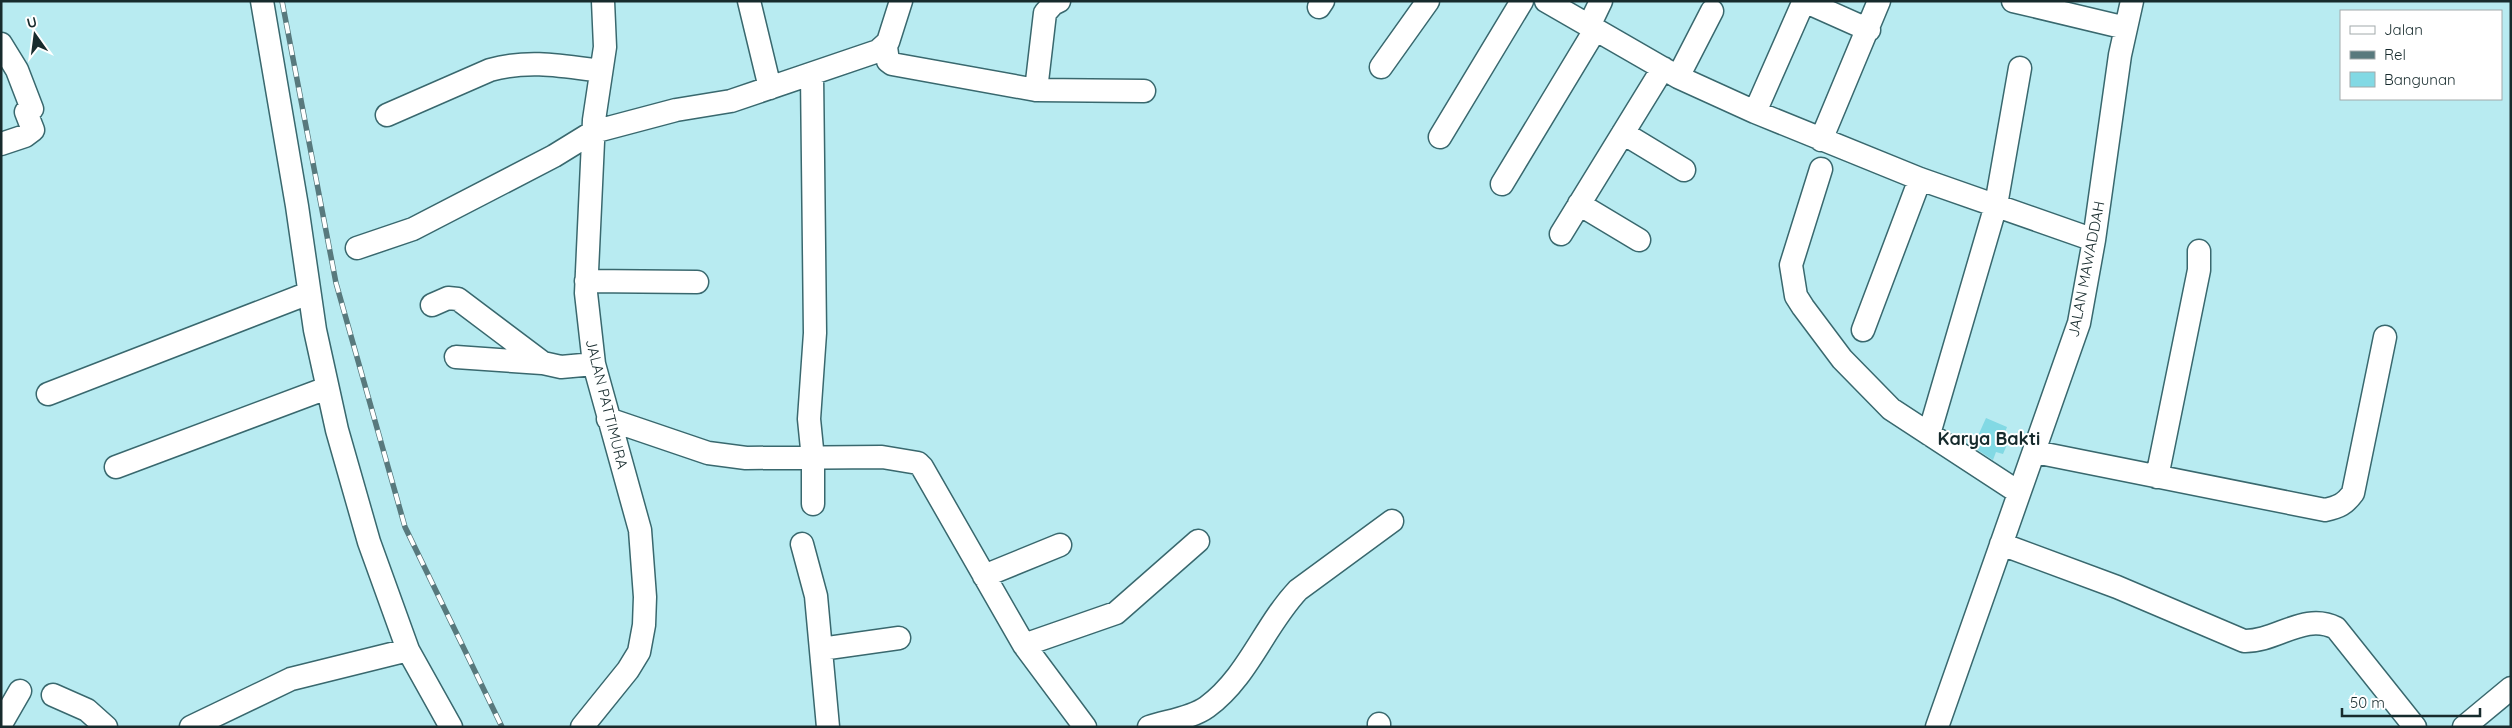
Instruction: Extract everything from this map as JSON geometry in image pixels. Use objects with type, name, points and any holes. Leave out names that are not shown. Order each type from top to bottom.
[{"type":"street","points":[[262,1],[297,206],[309,293],[327,388],[355,498],[408,650],[451,727]]},
{"type":"street","name":"JALAN PATTIMURA","points":[[582,727],[628,670],[639,652],[644,625],[645,597],[640,530],[590,349],[586,281],[594,132],[605,47],[603,1]]},
{"type":"street","points":[[750,1],[770,88]]},
{"type":"street","points":[[901,1],[886,47],[888,61],[892,64],[1036,90],[1144,91]]},
{"type":"street","points":[[1036,90],[1045,13],[1052,4],[1059,1]]},
{"type":"street","points":[[1381,67],[1428,1]]},
{"type":"street","points":[[1440,138],[1522,1]]},
{"type":"street","points":[[1546,1],[1670,72],[1755,112],[1920,179],[2094,240]]},
{"type":"street","points":[[1502,184],[1592,28],[1601,1]]},
{"type":"street","points":[[1821,140],[1869,30],[1879,1]]},
{"type":"street","points":[[2013,1],[2126,28]]},
{"type":"street","name":"JALAN MAWADDAH","points":[[1937,727],[2018,492],[2035,452],[2079,323],[2094,240],[2120,55],[2132,1]]},
{"type":"street","points":[[1755,112],[1803,2],[1869,30]]},
{"type":"street","points":[[1560,234],[1623,133],[1670,72],[1712,10]]},
{"type":"street","points":[[1,44],[17,70],[23,89],[32,105],[32,109],[26,112],[26,116],[33,130],[25,136],[1,144]]},
{"type":"street","points":[[357,248],[413,229],[554,156],[594,132],[676,110],[731,100],[812,74],[886,47]]},
{"type":"street","points":[[387,115],[490,70],[507,65],[527,62],[602,71]]},
{"type":"street","points":[[1929,434],[1996,205],[2020,68]]},
{"type":"street","points":[[812,74],[815,333],[809,419],[814,459],[813,504]]},
{"type":"street","points":[[1623,133],[1684,170]]},
{"type":"street","points":[[1821,169],[1791,264],[1796,296],[1842,358],[1891,410],[2018,492]]},
{"type":"street","points":[[1863,330],[1920,179]]},
{"type":"street","points":[[1579,204],[1639,240]]},
{"type":"street","points":[[2156,476],[2199,270],[2199,252]]},
{"type":"street","points":[[586,281],[697,282]]},
{"type":"street","points":[[48,394],[309,293]]},
{"type":"street","points":[[432,305],[448,298],[458,299],[543,363]]},
{"type":"street","points":[[2035,452],[2326,510],[2345,503],[2352,493],[2385,337]]},
{"type":"street","points":[[456,357],[543,363],[561,367],[594,364]]},
{"type":"street","points":[[116,467],[327,388]]},
{"type":"street","points":[[608,419],[708,453],[746,458],[882,457],[918,463],[1024,645],[1085,727]]},
{"type":"street","points":[[1149,727],[1207,707],[1242,672],[1287,602],[1298,590],[1392,521]]},
{"type":"street","points":[[1024,645],[1116,613],[1198,541]]},
{"type":"street","points":[[802,544],[816,596],[828,727]]},
{"type":"street","points":[[2001,544],[2117,587],[2244,641],[2257,642],[2308,623],[2329,625],[2336,628],[2415,727]]},
{"type":"street","points":[[984,576],[1060,545]]},
{"type":"street","points":[[821,649],[899,638]]},
{"type":"street","points":[[191,727],[291,679],[408,650]]},
{"type":"street","points":[[2464,727],[2511,688]]},
{"type":"street","points":[[1,724],[20,691]]},
{"type":"street","points":[[54,695],[87,710],[106,727]]},
{"type":"building","points":[[1986,418],[2007,427],[2003,438],[2009,440],[2003,454],[1996,452],[1993,460],[1973,447]]},
{"type":"railway","points":[[282,1],[336,283],[405,527],[502,727]]},
{"type":"district","name":"Karya Bakti","points":[[1989,438]]}]
